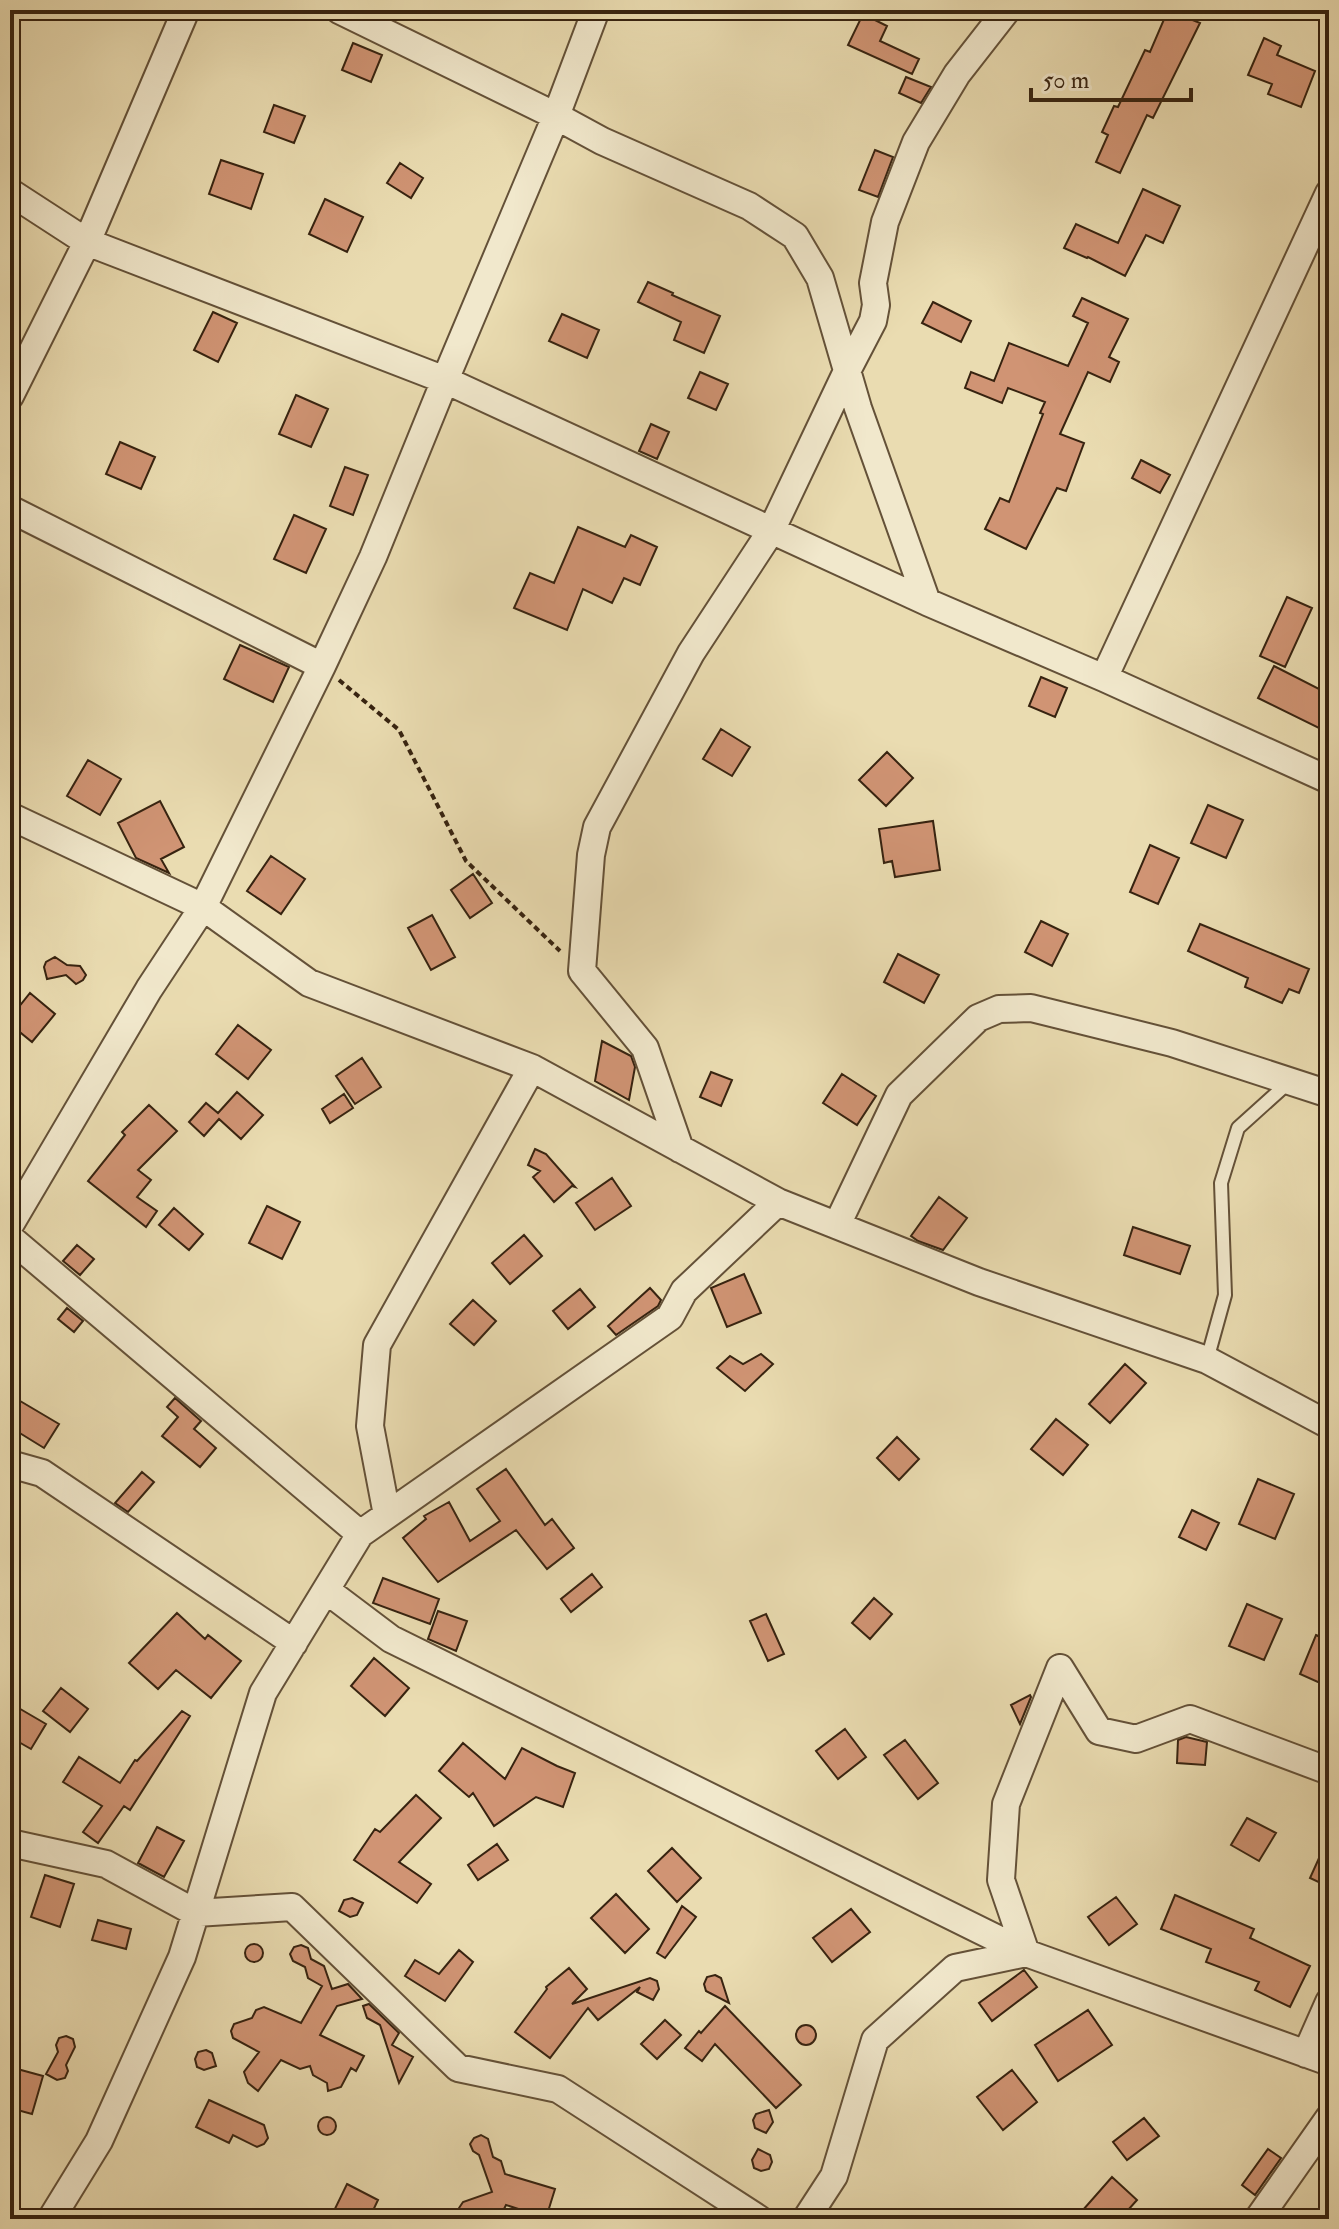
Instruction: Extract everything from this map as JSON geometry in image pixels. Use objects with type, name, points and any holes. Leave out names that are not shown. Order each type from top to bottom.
[{"type":"street","points":[[10,396],[87,242],[186,10]]},
{"type":"street","points":[[339,10],[602,141],[749,206],[795,236],[820,278],[858,408],[927,602]]},
{"type":"street","points":[[10,1225],[149,989],[203,907],[322,666],[373,557],[556,116],[596,10]]},
{"type":"street","points":[[680,1149],[645,1048],[582,971],[591,855],[597,827],[691,653],[771,531],[873,321],[876,305],[873,283],[885,222],[916,142],[957,74],[1007,10]]},
{"type":"street","points":[[10,192],[87,242],[445,380],[927,602],[1329,780]]},
{"type":"street","points":[[1104,678],[1329,193]]},
{"type":"street","points":[[10,509],[322,666]]},
{"type":"street","points":[[10,816],[203,907],[309,983],[532,1068],[778,1202],[979,1282],[1207,1360],[1329,1425]]},
{"type":"street","points":[[837,1225],[899,1095],[978,1018],[999,1009],[1031,1008],[1172,1043],[1289,1082],[1327,1086]]},
{"type":"street","points":[[387,1515],[370,1426],[377,1345],[532,1068]]},
{"type":"street","points":[[51,2219],[99,2141],[182,1957],[263,1693],[360,1534],[670,1317],[684,1291],[778,1202]]},
{"type":"street","points":[[10,1238],[360,1534]]},
{"type":"street","points":[[10,1464],[42,1473],[294,1643]]},
{"type":"street","points":[[326,1590],[391,1639],[1026,1953],[1318,2058],[1329,2002]]},
{"type":"street","points":[[1026,1953],[1001,1880],[1006,1804],[1060,1668],[1099,1731],[1136,1739],[1190,1719],[1329,1771]]},
{"type":"street","points":[[10,1843],[106,1864],[196,1913],[292,1907],[458,2068],[558,2089],[759,2219]]},
{"type":"street","points":[[806,2219],[834,2176],[875,2040],[955,1968],[1026,1953]]},
{"type":"street","points":[[1258,2219],[1329,2118]]},
{"type":"lane","points":[[1207,1360],[1225,1295],[1221,1183],[1238,1128],[1289,1082]]},
{"type":"path","points":[[322,666],[399,730],[466,861],[582,971]]},
{"type":"building","points":[[1168,10],[1200,23],[1153,118],[1147,115],[1120,173],[1096,162],[1108,135],[1102,132],[1114,106],[1118,107],[1145,50],[1150,52]]},
{"type":"building","points":[[863,14],[887,26],[880,41],[919,59],[912,74],[848,45]]},
{"type":"building","points":[[1264,38],[1281,46],[1277,55],[1315,71],[1301,107],[1268,94],[1272,84],[1248,75]]},
{"type":"building","points":[[353,43],[382,55],[371,82],[342,70]]},
{"type":"building","points":[[906,77],[931,87],[921,103],[899,93]]},
{"type":"building","points":[[274,105],[305,116],[294,143],[264,132]]},
{"type":"building","points":[[875,150],[893,157],[878,197],[859,190]]},
{"type":"building","points":[[221,160],[263,174],[251,209],[209,194]]},
{"type":"building","points":[[400,163],[423,178],[411,198],[387,183]]},
{"type":"building","points":[[1143,189],[1180,206],[1163,243],[1146,235],[1125,276],[1064,248],[1076,224],[1118,243]]},
{"type":"building","points":[[325,199],[363,217],[347,252],[309,234]]},
{"type":"building","points":[[648,282],[720,316],[704,353],[674,340],[681,322],[638,302]]},
{"type":"building","points":[[1082,298],[1128,319],[1109,357],[1119,362],[1110,382],[1088,372],[1060,434],[1084,443],[1066,491],[1057,488],[1026,549],[985,529],[1000,498],[1009,502],[1045,402],[1008,388],[1002,403],[965,388],[971,372],[994,381],[1009,343],[1068,366],[1088,323],[1073,316]]},
{"type":"building","points":[[933,302],[971,321],[961,342],[922,323]]},
{"type":"building","points":[[213,312],[237,323],[218,362],[194,350]]},
{"type":"building","points":[[562,314],[599,330],[587,358],[549,341]]},
{"type":"building","points":[[700,372],[728,384],[716,410],[688,398]]},
{"type":"building","points":[[296,395],[328,409],[311,447],[279,434]]},
{"type":"building","points":[[651,424],[669,432],[657,459],[639,451]]},
{"type":"building","points":[[120,442],[155,457],[141,489],[106,474]]},
{"type":"building","points":[[1141,460],[1170,475],[1160,493],[1132,478]]},
{"type":"building","points":[[345,467],[368,475],[353,515],[330,506]]},
{"type":"building","points":[[294,515],[326,529],[306,573],[274,559]]},
{"type":"building","points":[[578,527],[625,547],[631,535],[657,547],[640,585],[624,578],[612,603],[583,589],[567,630],[514,608],[530,573],[554,583]]},
{"type":"building","points":[[1287,597],[1312,608],[1285,667],[1260,656]]},
{"type":"building","points":[[240,645],[289,667],[273,702],[224,679]]},
{"type":"building","points":[[1274,666],[1329,694],[1329,733],[1258,698]]},
{"type":"building","points":[[1041,677],[1067,688],[1055,717],[1029,706]]},
{"type":"building","points":[[721,729],[750,747],[732,776],[703,759]]},
{"type":"building","points":[[887,752],[913,778],[886,806],[859,780]]},
{"type":"building","points":[[88,760],[121,779],[100,815],[67,796]]},
{"type":"building","points":[[160,801],[184,847],[161,859],[169,873],[136,858],[118,823]]},
{"type":"building","points":[[1208,805],[1243,820],[1226,858],[1191,843]]},
{"type":"building","points":[[933,821],[940,870],[895,877],[892,861],[884,863],[879,829]]},
{"type":"building","points":[[1150,845],[1179,858],[1158,904],[1130,892]]},
{"type":"building","points":[[271,856],[305,879],[281,914],[247,891]]},
{"type":"building","points":[[473,874],[492,903],[470,918],[451,890]]},
{"type":"building","points":[[432,915],[455,957],[431,970],[408,928]]},
{"type":"building","points":[[1041,921],[1068,934],[1052,966],[1025,952]]},
{"type":"building","points":[[1200,924],[1309,969],[1299,993],[1289,989],[1282,1003],[1245,987],[1248,978],[1188,951]]},
{"type":"building","points":[[898,954],[939,975],[924,1003],[884,982]]},
{"type":"building","points":[[55,957],[67,965],[80,966],[86,975],[83,980],[76,984],[66,975],[47,979],[44,967]]},
{"type":"building","points":[[30,993],[55,1014],[32,1042],[10,1024],[10,1018]]},
{"type":"building","points":[[238,1025],[271,1050],[248,1079],[216,1054]]},
{"type":"building","points":[[602,1041],[631,1056],[635,1067],[629,1100],[595,1081]]},
{"type":"building","points":[[362,1058],[381,1087],[355,1104],[336,1076]]},
{"type":"building","points":[[711,1072],[732,1080],[721,1106],[700,1097]]},
{"type":"building","points":[[842,1074],[876,1096],[857,1125],[823,1103]]},
{"type":"building","points":[[237,1092],[263,1115],[241,1139],[219,1119],[204,1136],[189,1122],[206,1103],[218,1113]]},
{"type":"building","points":[[344,1094],[353,1108],[330,1123],[322,1109]]},
{"type":"building","points":[[149,1105],[177,1131],[138,1170],[151,1180],[137,1197],[157,1211],[146,1227],[88,1181],[125,1135],[122,1132]]},
{"type":"building","points":[[535,1149],[546,1154],[575,1187],[572,1186],[554,1202],[533,1177],[540,1171],[528,1165]]},
{"type":"building","points":[[612,1178],[631,1206],[595,1230],[576,1203]]},
{"type":"building","points":[[939,1197],[967,1218],[943,1250],[911,1236]]},
{"type":"building","points":[[267,1206],[300,1222],[282,1259],[249,1243]]},
{"type":"building","points":[[174,1208],[203,1234],[189,1250],[159,1225]]},
{"type":"building","points":[[1133,1227],[1190,1246],[1180,1274],[1124,1255]]},
{"type":"building","points":[[524,1235],[542,1256],[510,1284],[492,1263]]},
{"type":"building","points":[[77,1245],[94,1259],[80,1275],[63,1261]]},
{"type":"building","points":[[744,1274],[761,1313],[727,1327],[711,1288]]},
{"type":"building","points":[[650,1288],[661,1300],[658,1306],[616,1335],[608,1326]]},
{"type":"building","points":[[580,1289],[595,1307],[568,1329],[553,1311]]},
{"type":"building","points":[[473,1300],[496,1321],[474,1345],[450,1324]]},
{"type":"building","points":[[67,1308],[83,1321],[74,1332],[58,1319]]},
{"type":"building","points":[[761,1354],[773,1364],[745,1391],[717,1368],[730,1356],[743,1364]]},
{"type":"building","points":[[1125,1364],[1146,1383],[1110,1423],[1089,1404]]},
{"type":"building","points":[[10,1395],[59,1424],[44,1448],[10,1427]]},
{"type":"building","points":[[175,1398],[201,1421],[194,1429],[216,1448],[200,1467],[162,1436],[178,1417],[167,1407]]},
{"type":"building","points":[[1056,1419],[1088,1445],[1063,1475],[1031,1449]]},
{"type":"building","points":[[897,1437],[919,1459],[899,1480],[877,1458]]},
{"type":"building","points":[[506,1469],[545,1525],[552,1519],[574,1548],[547,1569],[516,1530],[438,1582],[403,1538],[426,1519],[424,1516],[449,1502],[470,1541],[500,1521],[477,1489]]},
{"type":"building","points":[[142,1472],[154,1482],[128,1512],[115,1503]]},
{"type":"building","points":[[1258,1479],[1294,1494],[1275,1539],[1239,1524]]},
{"type":"building","points":[[1192,1510],[1219,1523],[1206,1550],[1179,1537]]},
{"type":"building","points":[[592,1574],[602,1587],[571,1612],[561,1599]]},
{"type":"building","points":[[383,1578],[439,1599],[430,1624],[373,1603]]},
{"type":"building","points":[[874,1598],[892,1614],[870,1639],[852,1623]]},
{"type":"building","points":[[1247,1604],[1282,1619],[1264,1660],[1229,1646]]},
{"type":"building","points":[[438,1611],[467,1621],[456,1651],[428,1639]]},
{"type":"building","points":[[177,1613],[205,1639],[208,1635],[241,1661],[211,1698],[176,1670],[158,1689],[129,1663]]},
{"type":"building","points":[[766,1614],[784,1654],[768,1661],[750,1621]]},
{"type":"building","points":[[1316,1635],[1329,1641],[1329,1687],[1300,1674]]},
{"type":"building","points":[[374,1658],[409,1688],[385,1716],[351,1686]]},
{"type":"building","points":[[61,1688],[88,1709],[70,1732],[43,1711]]},
{"type":"building","points":[[1031,1697],[1020,1724],[1011,1705]]},
{"type":"building","points":[[10,1703],[46,1724],[31,1749],[10,1737]]},
{"type":"building","points":[[182,1711],[190,1716],[130,1810],[124,1806],[98,1843],[83,1832],[102,1806],[63,1782],[79,1757],[120,1783],[135,1760]]},
{"type":"building","points":[[845,1729],[866,1757],[838,1779],[816,1751]]},
{"type":"building","points":[[1186,1737],[1207,1742],[1205,1765],[1177,1763],[1178,1740]]},
{"type":"building","points":[[905,1740],[938,1783],[918,1799],[884,1755]]},
{"type":"building","points":[[463,1743],[505,1779],[522,1748],[575,1773],[563,1807],[536,1797],[494,1826],[473,1793],[469,1797],[439,1771]]},
{"type":"building","points":[[416,1795],[441,1818],[399,1862],[431,1884],[417,1903],[354,1860],[375,1829],[380,1832]]},
{"type":"building","points":[[1247,1818],[1276,1833],[1259,1861],[1231,1845]]},
{"type":"building","points":[[157,1827],[184,1841],[164,1877],[138,1863]]},
{"type":"building","points":[[1329,1836],[1329,1887],[1310,1878]]},
{"type":"building","points":[[497,1844],[508,1860],[478,1880],[468,1865]]},
{"type":"building","points":[[672,1848],[701,1878],[677,1902],[648,1871]]},
{"type":"building","points":[[45,1875],[74,1884],[60,1927],[31,1917]]},
{"type":"building","points":[[616,1894],[649,1929],[625,1953],[591,1918]]},
{"type":"building","points":[[1175,1895],[1254,1929],[1250,1938],[1310,1966],[1290,2007],[1255,1990],[1259,1982],[1206,1962],[1211,1949],[1161,1929]]},
{"type":"building","points":[[1116,1897],[1137,1924],[1109,1945],[1088,1917]]},
{"type":"building","points":[[352,1898],[363,1903],[357,1915],[350,1917],[339,1911],[344,1900]]},
{"type":"building","points":[[682,1906],[696,1917],[665,1958],[657,1953]]},
{"type":"building","points":[[851,1909],[870,1932],[832,1962],[813,1938]]},
{"type":"building","points":[[98,1920],[131,1929],[126,1949],[92,1940]]},
{"type":"building","points":[[250,1944],[258,1944],[263,1953],[261,1960],[250,1962],[245,1957],[245,1949]]},
{"type":"building","points":[[301,1945],[308,1948],[311,1959],[324,1966],[332,1989],[348,1984],[362,1999],[337,2006],[320,2035],[364,2056],[356,2071],[351,2068],[341,2087],[328,2091],[327,2083],[313,2075],[310,2066],[300,2069],[281,2060],[258,2091],[248,2083],[244,2072],[259,2052],[233,2038],[231,2031],[234,2024],[252,2018],[256,2010],[264,2007],[301,2023],[322,1986],[308,1978],[305,1967],[293,1961],[290,1954],[294,1947]]},
{"type":"building","points":[[459,1950],[473,1962],[445,2001],[405,1976],[415,1960],[439,1974]]},
{"type":"building","points":[[569,1968],[587,1989],[572,2004],[650,1978],[657,1981],[659,1989],[653,2000],[637,1992],[640,1987],[598,2020],[588,2008],[550,2058],[515,2032],[546,1987]]},
{"type":"building","points":[[1024,1970],[1037,1987],[992,2021],[979,2003]]},
{"type":"building","points":[[715,1975],[721,1978],[729,2003],[706,1991],[704,1984],[707,1977]]},
{"type":"building","points":[[369,2004],[399,2033],[392,2045],[413,2057],[399,2083],[380,2025],[367,2018],[363,2006]]},
{"type":"building","points":[[725,2006],[801,2085],[776,2108],[715,2044],[702,2061],[685,2048]]},
{"type":"building","points":[[1088,2010],[1112,2045],[1058,2081],[1035,2045]]},
{"type":"building","points":[[665,2020],[681,2035],[657,2059],[641,2044]]},
{"type":"building","points":[[806,2025],[813,2028],[816,2035],[813,2042],[806,2045],[799,2042],[796,2035],[799,2028]]},
{"type":"building","points":[[66,2036],[73,2039],[75,2047],[66,2065],[68,2071],[65,2078],[57,2080],[46,2074],[58,2052],[56,2045],[59,2038]]},
{"type":"building","points":[[206,2050],[212,2053],[216,2066],[204,2070],[197,2067],[195,2059],[198,2052]]},
{"type":"building","points":[[10,2067],[43,2076],[32,2114],[10,2108]]},
{"type":"building","points":[[1012,2070],[1037,2102],[1003,2130],[977,2097]]},
{"type":"building","points":[[209,2100],[264,2125],[268,2138],[264,2144],[257,2147],[233,2135],[229,2143],[196,2127]]},
{"type":"building","points":[[769,2110],[773,2122],[766,2133],[755,2128],[753,2120],[756,2114]]},
{"type":"building","points":[[323,2117],[331,2117],[336,2126],[334,2133],[323,2135],[318,2130],[318,2122]]},
{"type":"building","points":[[1144,2118],[1159,2136],[1127,2160],[1113,2142]]},
{"type":"building","points":[[481,2135],[488,2139],[493,2157],[501,2161],[505,2174],[555,2189],[546,2218],[506,2205],[499,2219],[480,2216],[469,2219],[462,2215],[459,2208],[463,2202],[492,2192],[479,2155],[470,2144]]},
{"type":"building","points":[[758,2149],[770,2155],[772,2162],[769,2169],[761,2171],[754,2168],[752,2160]]},
{"type":"building","points":[[1268,2149],[1281,2158],[1255,2195],[1242,2185]]},
{"type":"building","points":[[1112,2177],[1137,2200],[1120,2219],[1075,2219]]},
{"type":"building","points":[[347,2184],[378,2200],[369,2219],[330,2219]]}]
